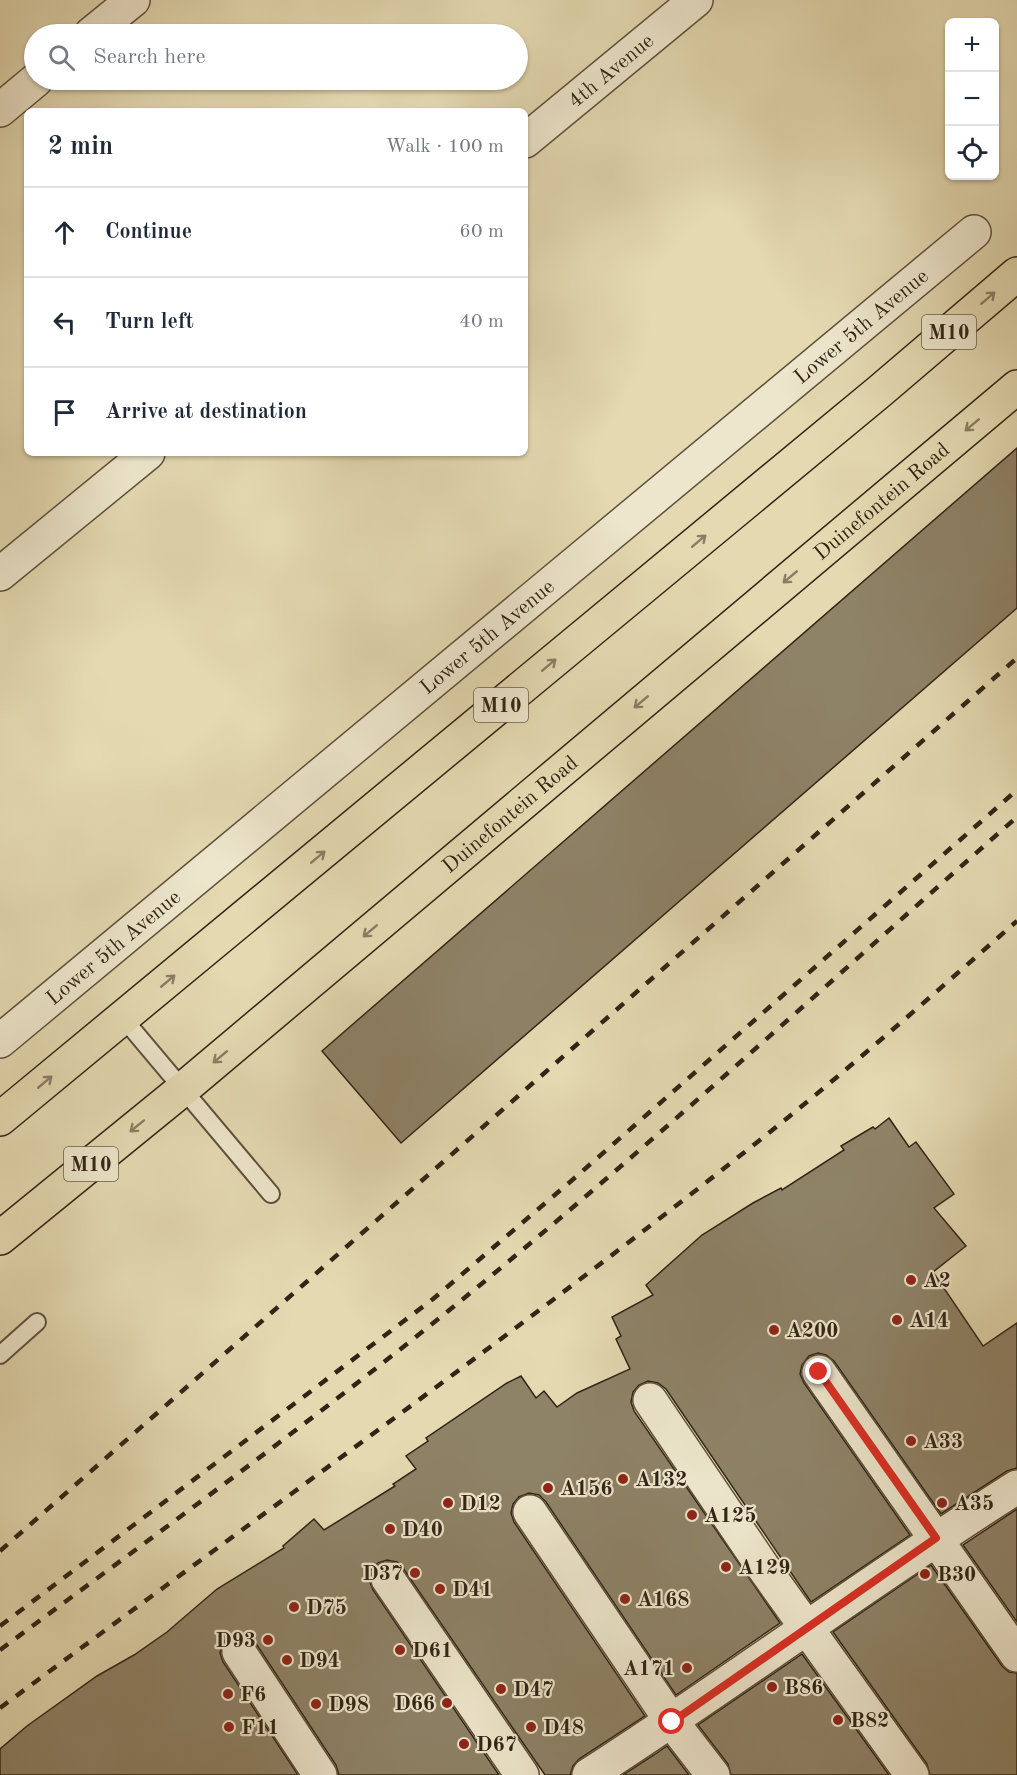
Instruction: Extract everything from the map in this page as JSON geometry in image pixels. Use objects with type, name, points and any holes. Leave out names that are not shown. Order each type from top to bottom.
[{"type":"main road","name":"M10","points":[[0,1119],[871,399],[1017,274]]},
{"type":"main road","name":"Duinefontein Road","points":[[0,1238],[183,1089],[1017,387]]},
{"type":"street","points":[[103,24],[133,0]]},
{"type":"street","name":"4th Avenue","points":[[528,139],[696,0]]},
{"type":"street","points":[[0,110],[24,90]]},
{"type":"street","name":"Lower 5th Avenue","points":[[0,1041],[974,232]]},
{"type":"street","points":[[0,574],[144,456]]},
{"type":"street","points":[[819,1372],[1017,1655]]},
{"type":"street","points":[[650,1400],[763,1567],[912,1775]]},
{"type":"street","points":[[589,1775],[672,1722],[936,1538],[1017,1487]]},
{"type":"street","points":[[530,1512],[672,1722],[713,1775]]},
{"type":"street","points":[[388,1579],[522,1775]]},
{"type":"street","points":[[239,1652],[320,1775]]},
{"type":"lane","points":[[123,1018],[271,1194]]},
{"type":"lane","points":[[0,1354],[37,1322]]},
{"type":"building","points":[[1017,448],[1017,608],[401,1143],[322,1051]]},
{"type":"building","points":[[889,1118],[909,1147],[916,1142],[954,1194],[934,1208],[966,1246],[933,1272],[983,1346],[1017,1323],[1017,1468],[1007,1471],[941,1514],[834,1361],[818,1353],[809,1356],[802,1365],[800,1374],[804,1383],[910,1535],[811,1602],[666,1389],[658,1383],[648,1381],[639,1385],[633,1392],[631,1402],[634,1411],[780,1623],[676,1695],[546,1502],[539,1495],[529,1493],[519,1497],[513,1504],[511,1513],[514,1522],[645,1716],[579,1759],[570,1775],[545,1775],[403,1568],[397,1562],[387,1560],[378,1563],[371,1570],[369,1580],[373,1590],[499,1775],[339,1775],[336,1765],[255,1642],[248,1636],[238,1633],[229,1636],[223,1643],[220,1653],[223,1662],[298,1775],[0,1775],[0,1749],[27,1726],[97,1676],[134,1655],[167,1632],[217,1589],[284,1548],[283,1546],[314,1519],[324,1530],[395,1486],[393,1484],[416,1469],[406,1456],[428,1441],[426,1438],[507,1383],[521,1376],[536,1398],[544,1391],[557,1407],[577,1393],[630,1369],[616,1339],[621,1336],[612,1317],[653,1295],[646,1285],[702,1235],[753,1203],[781,1188],[782,1190],[844,1150],[841,1146],[873,1127],[875,1129]]},
{"type":"building","points":[[1017,1509],[1017,1622],[963,1545]]},
{"type":"building","points":[[931,1565],[1002,1666],[1009,1672],[1017,1673],[1017,1775],[930,1775],[927,1764],[833,1632]]},
{"type":"building","points":[[802,1654],[889,1775],[731,1775],[728,1764],[698,1725]]},
{"type":"building","points":[[667,1746],[689,1775],[623,1775],[654,1755]]},
{"type":"railway","points":[[0,1551],[1017,658]]},
{"type":"railway","points":[[0,1626],[433,1299],[570,1182],[1017,790]]},
{"type":"railway","points":[[0,1650],[298,1428],[474,1290],[680,1115],[1017,817]]},
{"type":"railway","points":[[0,1708],[469,1363],[746,1151],[883,1038],[1017,921]]},
{"type":"place","name":"A2","points":[[911,1280]]},
{"type":"place","name":"A14","points":[[897,1320]]},
{"type":"place","name":"A200","points":[[774,1330]]},
{"type":"place","name":"A33","points":[[911,1441]]},
{"type":"place","name":"A132","points":[[623,1479]]},
{"type":"place","name":"A156","points":[[548,1488]]},
{"type":"place","name":"D12","points":[[448,1503]]},
{"type":"place","name":"A35","points":[[942,1503]]},
{"type":"place","name":"A125","points":[[692,1515]]},
{"type":"place","name":"D40","points":[[390,1529]]},
{"type":"place","name":"A129","points":[[726,1567]]},
{"type":"place","name":"D37","points":[[415,1573]]},
{"type":"place","name":"B30","points":[[925,1574]]},
{"type":"place","name":"D41","points":[[440,1589]]},
{"type":"place","name":"A168","points":[[625,1599]]},
{"type":"place","name":"D75","points":[[294,1607]]},
{"type":"place","name":"D93","points":[[268,1640]]},
{"type":"place","name":"D61","points":[[400,1650]]},
{"type":"place","name":"D94","points":[[287,1660]]},
{"type":"place","name":"A171","points":[[687,1668]]},
{"type":"place","name":"B86","points":[[772,1687]]},
{"type":"place","name":"D47","points":[[501,1689]]},
{"type":"place","name":"F6","points":[[228,1694]]},
{"type":"place","name":"D66","points":[[447,1703]]},
{"type":"place","name":"D98","points":[[316,1704]]},
{"type":"place","name":"B82","points":[[838,1720]]},
{"type":"place","name":"F11","points":[[229,1727]]},
{"type":"place","name":"D48","points":[[531,1727]]},
{"type":"place","name":"D67","points":[[464,1744]]},
{"type":"route","points":[[672,1722],[936,1538],[819,1372]]}]
